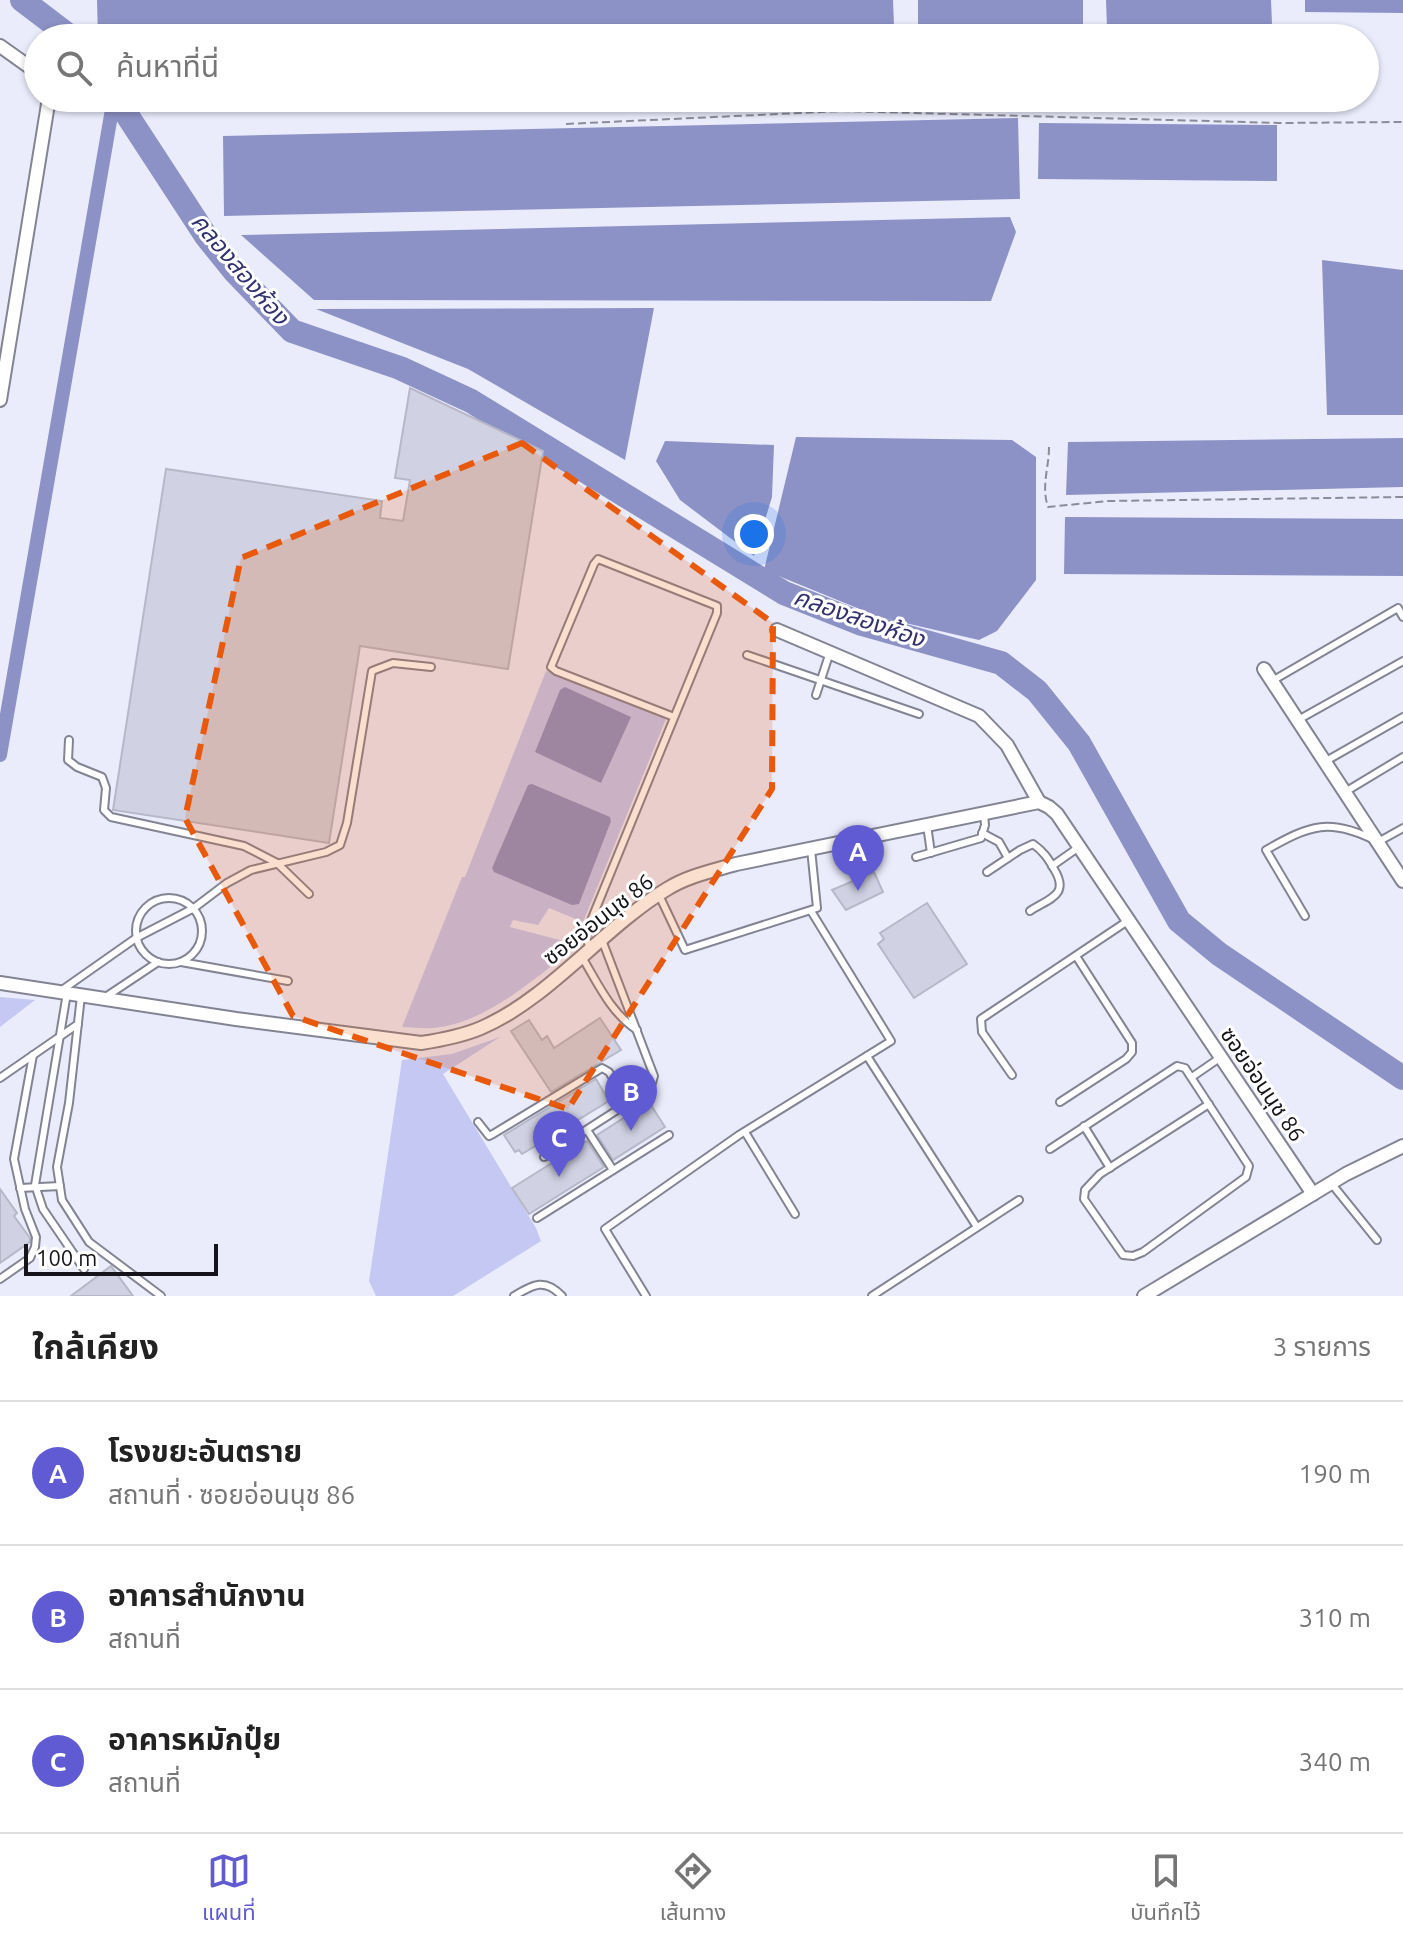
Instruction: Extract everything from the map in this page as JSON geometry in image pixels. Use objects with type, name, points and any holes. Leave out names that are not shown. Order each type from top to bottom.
[{"type":"street","points":[[0,46],[24,63]]},
{"type":"street","points":[[0,400],[47,112]]},
{"type":"street","points":[[777,630],[979,716],[1007,745],[1039,802]]},
{"type":"street","points":[[1264,669],[1403,881]]},
{"type":"street","name":"ซอยอ่อนนุช 86","points":[[0,983],[421,1043],[481,1029],[547,985],[659,895],[697,875],[1039,802],[1057,814],[1313,1194]]},
{"type":"street","points":[[1144,1296],[1331,1183],[1403,1146]]},
{"type":"lane","points":[[637,1030],[622,1020],[610,1004],[586,953],[586,938],[717,613],[717,606],[598,559],[551,667],[674,717]]},
{"type":"lane","points":[[1272,681],[1398,608],[1403,617]]},
{"type":"lane","points":[[816,695],[830,652]]},
{"type":"lane","points":[[747,655],[919,714]]},
{"type":"lane","points":[[1298,720],[1403,661]]},
{"type":"lane","points":[[84,1269],[43,1209],[36,1187],[58,1038],[69,994],[136,938],[194,908],[227,883],[251,870],[326,852],[340,845],[347,823],[372,671],[393,663],[431,667]]},
{"type":"lane","points":[[1325,762],[1403,717]]},
{"type":"lane","points":[[69,740],[68,760],[102,777],[106,788],[104,810],[111,817],[244,846],[277,863],[309,894]]},
{"type":"lane","points":[[1345,792],[1403,757]]},
{"type":"lane","points":[[916,857],[981,838],[983,813]]},
{"type":"lane","points":[[927,825],[931,853]]},
{"type":"lane","points":[[1305,916],[1266,850],[1300,830],[1330,826],[1357,831],[1378,842],[1403,828]]},
{"type":"lane","points":[[982,833],[999,842],[1008,858]]},
{"type":"lane","points":[[987,872],[1033,844],[1044,852],[1062,882],[1062,888],[1030,911]]},
{"type":"lane","points":[[1052,866],[1079,847]]},
{"type":"lane","points":[[659,895],[685,950],[817,908],[811,849]]},
{"type":"lane","points":[[180,962],[190,957],[202,938],[200,917],[194,908],[175,898],[154,901],[139,916],[136,938],[148,957],[158,962],[180,962],[288,981]]},
{"type":"lane","points":[[646,1296],[605,1229],[745,1132],[891,1041],[811,911]]},
{"type":"lane","points":[[1012,1075],[982,1032],[981,1019],[1129,920]]},
{"type":"lane","points":[[544,1157],[628,1103],[648,1088],[654,1076],[602,940]]},
{"type":"lane","points":[[1060,1102],[1132,1052],[1132,1043],[1076,956]]},
{"type":"lane","points":[[102,999],[158,962]]},
{"type":"lane","points":[[69,994],[78,1024],[69,1103],[57,1167],[62,1200],[89,1242],[161,1296]]},
{"type":"lane","points":[[0,1078],[78,1024]]},
{"type":"lane","points":[[0,1279],[30,1258],[35,1247],[36,1237],[14,1159],[33,1055]]},
{"type":"lane","points":[[867,1056],[977,1227]]},
{"type":"lane","points":[[1192,1077],[1221,1057]]},
{"type":"lane","points":[[1050,1149],[1177,1066],[1185,1068],[1192,1077],[1249,1166],[1246,1177],[1133,1256],[1123,1255],[1084,1199],[1085,1190],[1110,1168],[1209,1104]]},
{"type":"lane","points":[[478,1122],[489,1136],[602,1068],[609,1072],[628,1103]]},
{"type":"lane","points":[[1084,1126],[1110,1168]]},
{"type":"lane","points":[[587,1130],[613,1170]]},
{"type":"lane","points":[[745,1132],[795,1214]]},
{"type":"lane","points":[[537,1218],[669,1135]]},
{"type":"lane","points":[[1331,1183],[1377,1240]]},
{"type":"lane","points":[[20,1188],[60,1186]]},
{"type":"lane","points":[[872,1296],[1019,1200]]},
{"type":"lane","points":[[514,1296],[540,1284],[552,1286],[562,1296]]},
{"type":"path","points":[[566,124],[821,112]]},
{"type":"path","points":[[878,112],[1279,123],[1403,122]]},
{"type":"path","points":[[1049,447],[1049,464],[1043,486],[1048,507],[1108,501],[1403,497]]},
{"type":"highlighted area","points":[[522,443],[773,623],[772,789],[568,1109],[293,1016],[185,818],[241,558]]},
{"type":"shaded area","points":[[97,0],[893,0],[894,24],[98,24]]},
{"type":"shaded area","points":[[918,0],[1083,0],[1083,24],[918,24]]},
{"type":"shaded area","points":[[1106,0],[1271,0],[1272,24],[1107,24]]},
{"type":"shaded area","points":[[1305,0],[1403,0],[1403,13],[1305,12]]},
{"type":"shaded area","points":[[1018,118],[1020,199],[224,216],[223,136]]},
{"type":"shaded area","points":[[1039,123],[1277,125],[1277,181],[1038,179]]},
{"type":"shaded area","points":[[1010,217],[1016,232],[991,301],[314,300],[241,235]]},
{"type":"shaded area","points":[[1322,260],[1403,270],[1403,415],[1327,415]]},
{"type":"shaded area","points":[[654,308],[625,460],[468,369],[316,309]]},
{"type":"shaded area","points":[[796,437],[1012,440],[1036,457],[1036,580],[997,631],[979,640],[879,617],[764,570]]},
{"type":"shaded area","points":[[1403,438],[1403,487],[1066,495],[1068,442]]},
{"type":"shaded area","points":[[665,441],[774,445],[772,497],[754,556],[680,500],[656,461]]},
{"type":"shaded area","points":[[1065,517],[1403,519],[1403,576],[1064,574]]},
{"type":"shaded area","points":[[546,671],[666,719],[583,922],[549,908],[538,925],[513,920],[510,927],[579,945],[511,996],[473,1017],[433,1028],[402,1027],[462,877],[465,877]]},
{"type":"shaded area","points":[[565,687],[631,717],[601,783],[535,752],[560,690]]},
{"type":"shaded area","points":[[528,785],[610,817],[579,904],[572,905],[494,872],[492,868]]},
{"type":"shaded area","points":[[0,997],[35,1000],[0,1027]]},
{"type":"shaded area","points":[[500,1037],[443,1074],[541,1241],[453,1296],[376,1296],[369,1281],[402,1060],[452,1054]]},
{"type":"building","points":[[410,388],[543,451],[508,669],[360,646],[329,843],[113,810],[166,469],[382,501],[380,518],[403,521],[410,480],[395,478]]},
{"type":"building","points":[[874,872],[883,892],[846,910],[832,890]]},
{"type":"building","points":[[927,903],[967,964],[914,998],[878,944],[884,939],[880,933]]},
{"type":"building","points":[[600,1018],[621,1050],[551,1092],[511,1031],[529,1020],[542,1040],[547,1036],[554,1048]]},
{"type":"building","points":[[596,1079],[609,1101],[522,1154],[519,1150],[515,1152],[504,1135]]},
{"type":"building","points":[[649,1102],[665,1127],[613,1160],[597,1135]]},
{"type":"building","points":[[587,1141],[604,1167],[529,1214],[512,1188]]},
{"type":"building","points":[[0,1189],[17,1213],[14,1216],[30,1242],[0,1263]]},
{"type":"building","points":[[111,1266],[133,1296],[71,1296]]},
{"type":"waterway","name":"คลองสองห้อง","points":[[22,0],[54,24]]},
{"type":"waterway","points":[[0,755],[112,112]]},
{"type":"waterway","name":"คลองสองห้อง","points":[[125,112],[206,236],[235,272],[292,331],[400,368],[471,401],[784,593],[862,624],[1001,663],[1037,691],[1079,743],[1179,921],[1219,954],[1403,1078]]},
{"type":"place","name":"โรงขยะอันตราย","points":[[858,891]]},
{"type":"place","name":"อาคารสำนักงาน","points":[[631,1131]]},
{"type":"place","name":"อาคารหมักปุ๋ย","points":[[559,1177]]}]
